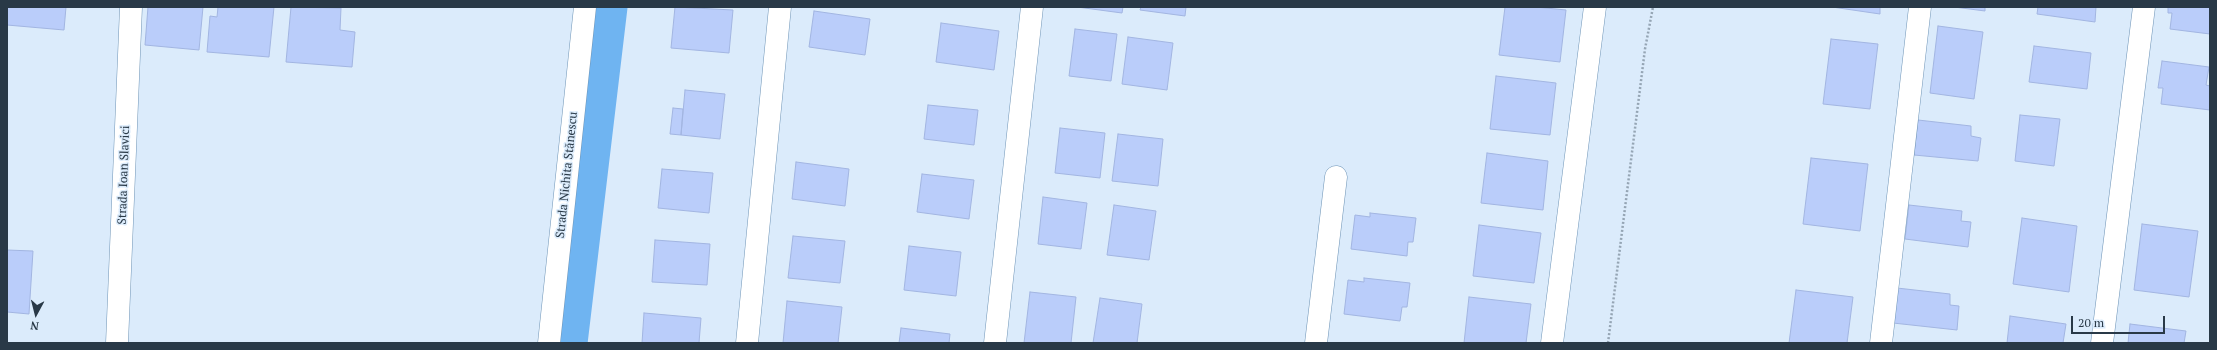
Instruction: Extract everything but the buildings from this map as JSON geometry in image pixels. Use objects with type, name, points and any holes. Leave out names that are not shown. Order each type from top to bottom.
[{"type":"street","name":"Strada Ioan Slavici","points":[[117,343],[131,7]]},
{"type":"street","name":"Strada Nichita Stănescu","points":[[549,343],[585,7]]},
{"type":"street","points":[[746,343],[780,7]]},
{"type":"street","points":[[995,343],[1032,7]]},
{"type":"street","points":[[1552,343],[1595,7]]},
{"type":"street","points":[[1881,343],[1920,7]]},
{"type":"street","points":[[2102,343],[2144,7]]},
{"type":"street","points":[[1316,343],[1336,177]]},
{"type":"path","points":[[1608,343],[1645,48],[1653,7]]},
{"type":"waterway","points":[[571,343],[611,7]]}]
